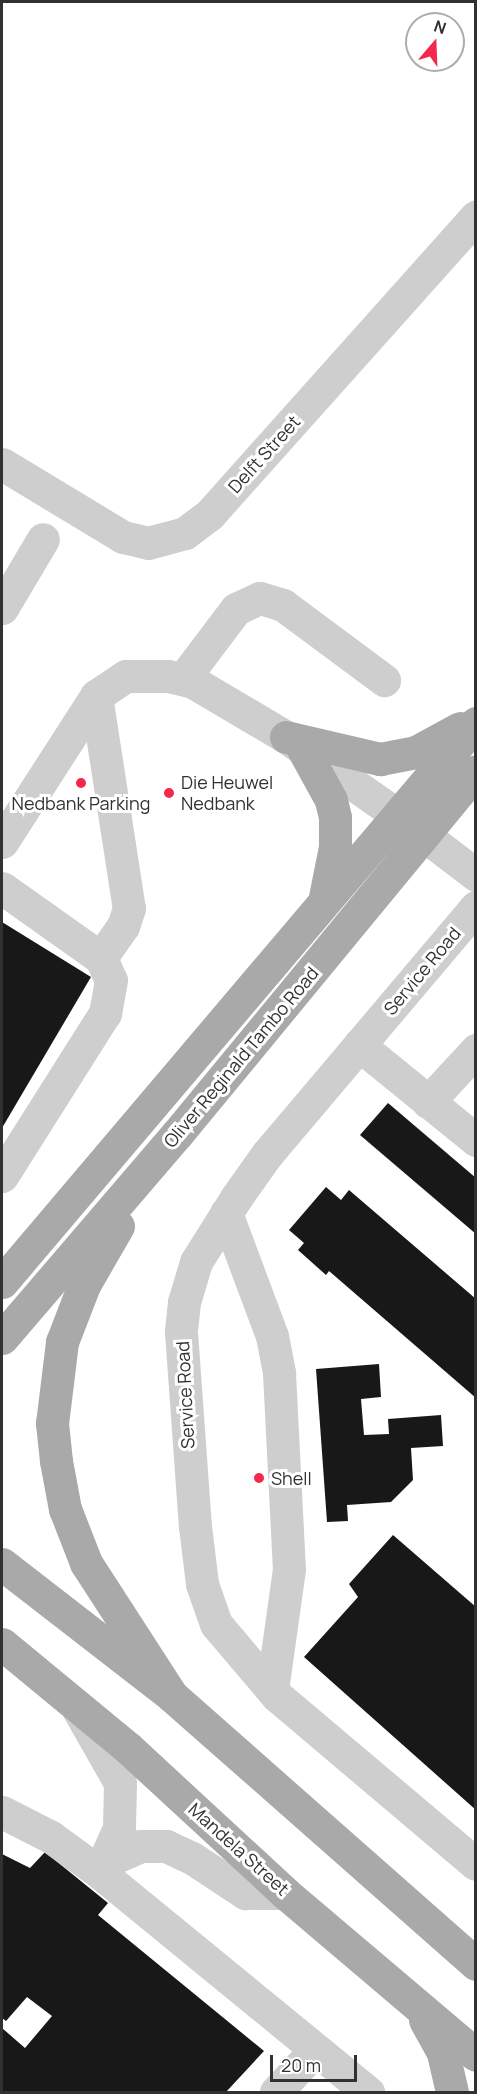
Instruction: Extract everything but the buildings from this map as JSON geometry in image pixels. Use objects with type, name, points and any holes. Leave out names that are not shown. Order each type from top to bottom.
[{"type":"main road","points":[[294,743],[358,757],[399,758],[433,744],[476,718]]},
{"type":"main road","name":"Oliver Reginald Tambo Road","points":[[6,1273],[237,1009],[396,814],[476,723]]},
{"type":"main road","points":[[294,743],[331,800],[335,817],[335,847],[324,902]]},
{"type":"main road","name":"Oliver Reginald Tambo Road","points":[[2,1338],[177,1134],[476,771]]},
{"type":"main road","points":[[172,1696],[86,1563],[66,1509],[52,1423],[62,1342],[84,1285],[177,1134]]},
{"type":"main road","points":[[2,1564],[172,1696],[476,1964]]},
{"type":"main road","name":"Mandela Street","points":[[5,1643],[285,1893],[476,2055]]},
{"type":"main road","points":[[414,2001],[443,2054],[452,2092]]},
{"type":"street","name":"Delft Street","points":[[2,464],[123,537],[148,543],[185,533],[210,514],[476,217]]},
{"type":"street","points":[[2,608],[43,539]]},
{"type":"street","points":[[183,679],[236,609],[260,598],[283,605],[384,680]]},
{"type":"street","points":[[2,842],[96,696],[126,676],[183,679],[211,692],[294,743],[396,814],[476,875]]},
{"type":"street","points":[[96,696],[129,899],[126,920],[101,958]]},
{"type":"street","points":[[2,888],[101,958],[111,980],[105,1012],[2,1176]]},
{"type":"street","name":"Service Road","points":[[476,907],[267,1154],[226,1213],[196,1262],[184,1302],[181,1332],[192,1493],[202,1584],[212,1615],[250,1668],[272,1690],[476,1864]]},
{"type":"street","points":[[359,1045],[476,1140]]},
{"type":"street","points":[[428,1102],[476,1050]]},
{"type":"street","points":[[226,1213],[272,1336],[279,1373],[289,1569],[272,1690]]},
{"type":"street","points":[[74,1703],[120,1783],[121,1814],[103,1866]]},
{"type":"street","points":[[2,1812],[103,1866],[315,2050],[368,2092]]},
{"type":"street","points":[[103,1866],[140,1846],[166,1846],[192,1858],[235,1889],[257,1896],[285,1893]]},
{"type":"street","points":[[276,2092],[315,2050]]},
{"type":"place","name":"Nedbank Parking","points":[[81,783]]},
{"type":"place","name":"Die Heuwel Nedbank","points":[[169,793]]},
{"type":"place","name":"Shell","points":[[259,1478]]}]
